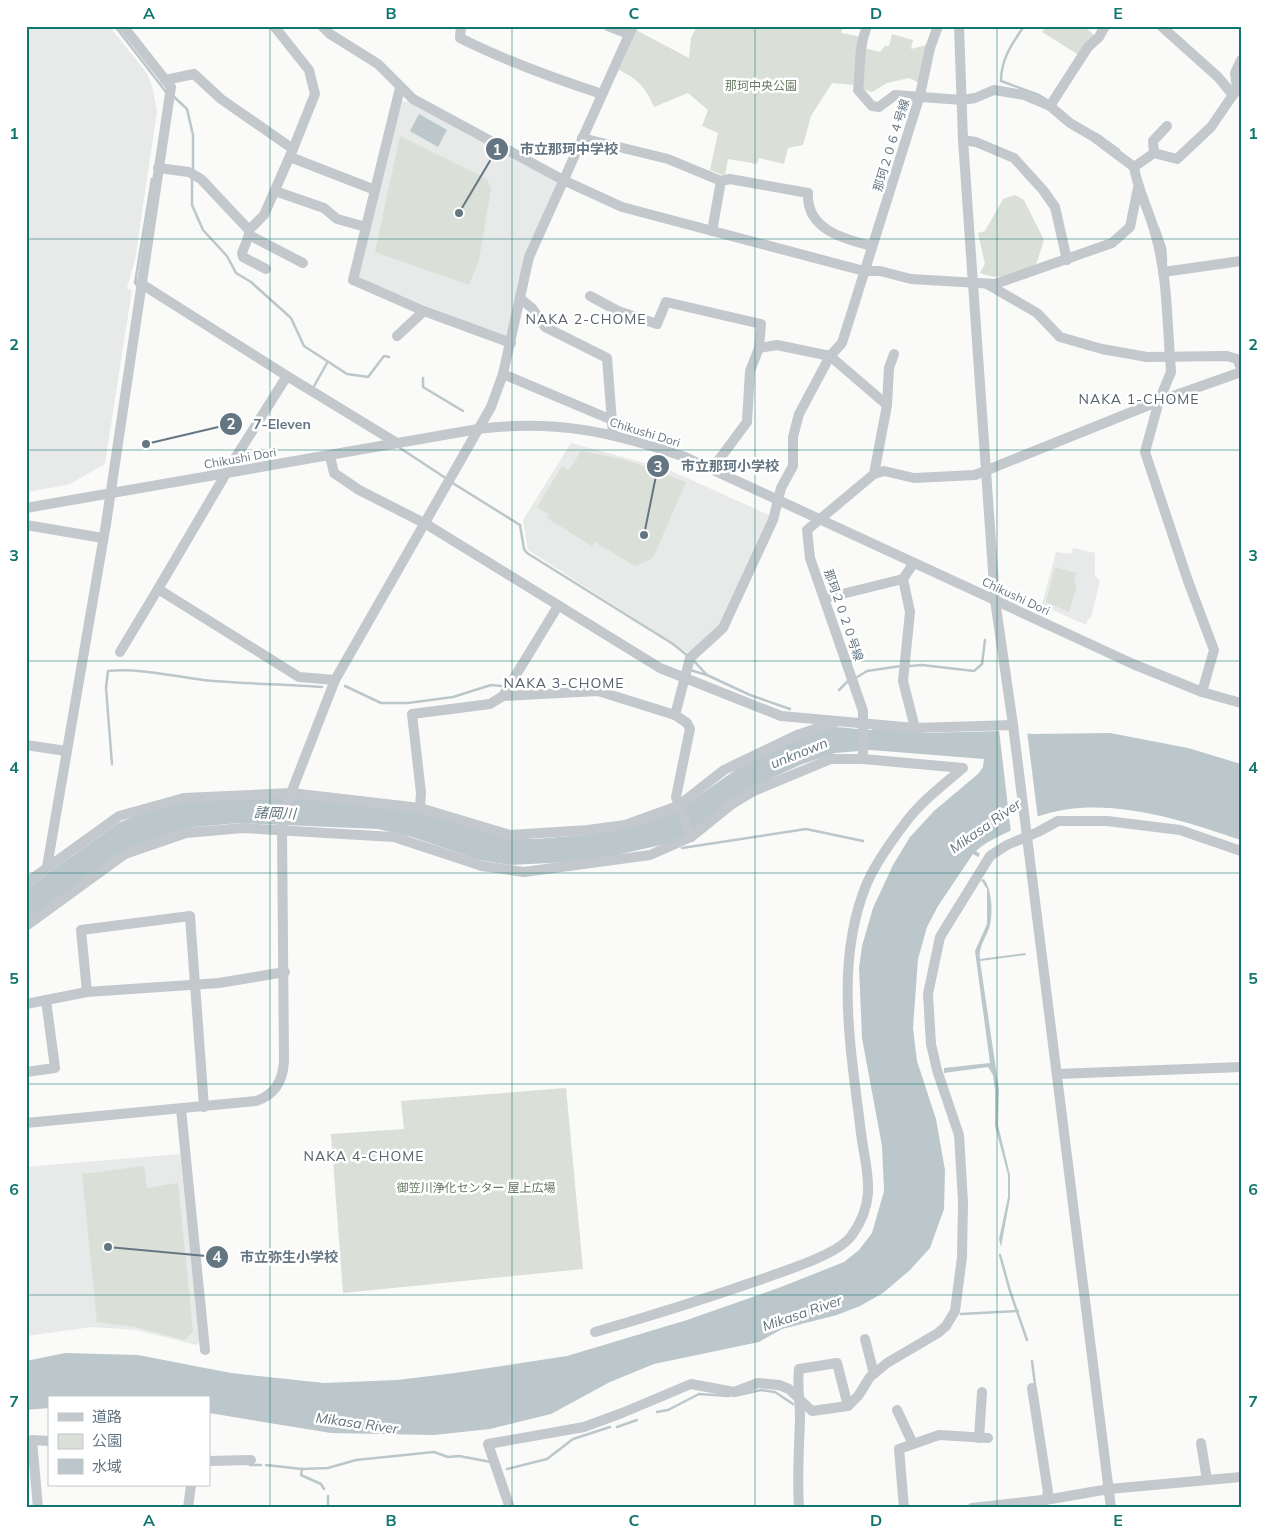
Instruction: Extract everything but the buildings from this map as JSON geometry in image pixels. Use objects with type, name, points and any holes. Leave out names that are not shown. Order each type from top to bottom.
[{"type":"street","points":[[46,867],[111,494],[140,283],[171,87],[122,26]]},
{"type":"street","points":[[266,269],[243,257],[242,253],[249,233],[264,215],[315,94],[309,70],[274,26]]},
{"type":"street","points":[[322,26],[378,64],[413,99],[563,180],[622,207],[864,271],[880,271],[911,280],[995,284],[1112,243],[1130,227],[1138,188]]},
{"type":"street","points":[[461,26],[460,38],[484,50],[534,72],[602,94]]},
{"type":"street","points":[[26,1123],[256,1102],[263,1099],[277,1087],[284,1066],[285,972],[282,830],[291,793],[335,680],[426,524],[491,407],[503,374],[511,343],[529,257],[631,30],[608,26]]},
{"type":"street","points":[[868,26],[860,45],[861,68],[858,90],[872,106],[879,107],[895,95],[920,95],[962,100],[975,98],[994,90],[1024,95],[1050,106],[1070,123],[1094,137],[1134,167],[1138,188],[1155,232],[1163,272],[1171,372],[1159,401],[1145,452],[1188,581],[1214,650],[1202,692]]},
{"type":"street","name":"那珂２０６４号線","points":[[676,715],[690,658],[723,628],[773,520],[781,488],[793,466],[793,437],[799,414],[830,356],[842,343],[920,95],[930,48],[938,26]]},
{"type":"street","points":[[959,26],[963,140],[995,600],[1013,725],[1111,1508]]},
{"type":"street","points":[[1050,106],[1088,46],[1099,37],[1105,26]]},
{"type":"street","points":[[1161,26],[1237,92]]},
{"type":"street","points":[[1154,153],[1177,160],[1211,127],[1237,92],[1236,69],[1241,60]]},
{"type":"street","points":[[165,80],[194,74],[221,99],[291,153],[375,190]]},
{"type":"street","points":[[400,88],[354,280],[424,310],[511,343]]},
{"type":"street","points":[[1154,153],[1153,141],[1167,126]]},
{"type":"street","points":[[582,138],[668,159],[721,181],[730,180],[808,193],[808,207],[812,215],[834,234],[844,239],[872,246]]},
{"type":"street","points":[[963,140],[976,142],[1014,158],[1043,190],[1055,206],[1067,260]]},
{"type":"street","points":[[1134,167],[1154,153]]},
{"type":"street","points":[[158,168],[189,172],[201,179],[249,233],[303,263]]},
{"type":"street","points":[[712,231],[721,181]]},
{"type":"street","points":[[275,191],[324,208],[337,219],[366,227]]},
{"type":"street","points":[[1163,272],[1241,261]]},
{"type":"street","points":[[140,283],[397,443]]},
{"type":"street","points":[[987,284],[1037,314],[1060,337],[1124,354],[1170,358],[1227,356],[1237,360],[1241,368]]},
{"type":"street","points":[[590,296],[618,311],[657,324],[666,302],[711,314],[761,324],[760,348],[750,372],[747,422],[712,470]]},
{"type":"street","points":[[520,299],[532,308],[546,327],[607,358],[613,434]]},
{"type":"street","points":[[397,336],[424,310]]},
{"type":"street","points":[[760,348],[777,345],[830,356],[887,405]]},
{"type":"street","points":[[874,474],[887,405],[889,368],[894,354]]},
{"type":"street","points":[[819,520],[874,474],[884,471],[914,478],[957,477],[985,471],[1159,401],[1241,372]]},
{"type":"street","points":[[503,374],[612,420]]},
{"type":"street","points":[[120,652],[287,376]]},
{"type":"street","name":"Chikushi Dori","points":[[26,508],[509,425],[550,425],[613,434],[648,444],[712,470],[1133,664],[1202,692],[1241,703]]},
{"type":"street","points":[[330,456],[334,473],[359,490],[426,524],[660,668],[685,679],[781,716],[915,728],[1013,725]]},
{"type":"street","name":"那珂２０２０号線","points":[[819,520],[807,530],[810,558],[826,598],[863,710],[864,756]]},
{"type":"street","points":[[26,525],[103,538]]},
{"type":"street","points":[[826,598],[903,579],[913,564]]},
{"type":"street","points":[[903,579],[910,612],[903,681],[915,728]]},
{"type":"street","points":[[158,589],[299,677],[335,680]]},
{"type":"street","points":[[420,808],[412,714],[490,704],[502,696],[558,606]]},
{"type":"street","points":[[502,696],[598,691],[676,715],[687,723],[690,729],[676,797],[691,837]]},
{"type":"street","points":[[26,882],[119,816],[147,806],[184,798],[291,793],[420,808],[510,835],[588,830],[625,825],[678,806],[724,770],[797,735],[836,722]]},
{"type":"street","points":[[26,745],[66,751]]},
{"type":"street","points":[[26,926],[125,854],[186,833],[243,828],[394,837],[482,866],[524,872],[650,855],[691,837],[732,804],[754,791],[831,759],[864,756],[962,768],[929,796],[903,825],[868,882],[852,929],[847,970],[848,1007],[861,1136],[869,1173],[868,1202],[852,1236],[822,1258],[686,1306],[595,1332]]},
{"type":"street","points":[[510,1508],[488,1444],[584,1427],[622,1414],[691,1384],[734,1392],[758,1383],[779,1385],[789,1389],[812,1411],[848,1406],[874,1374],[887,1363],[938,1333],[946,1326],[955,1311],[962,1257],[963,1202],[959,1135],[937,1070],[931,1044],[928,994],[932,967],[940,937],[990,856],[1058,821],[1107,821],[1180,830],[1241,852]]},
{"type":"street","points":[[87,992],[81,930],[190,916],[204,1107]]},
{"type":"street","points":[[26,1004],[87,992],[196,984],[285,972]]},
{"type":"street","points":[[26,1072],[55,1068],[46,1000]]},
{"type":"street","points":[[1057,1074],[1241,1067]]},
{"type":"street","points":[[181,1110],[205,1350]]},
{"type":"street","points":[[865,1339],[874,1374]]},
{"type":"street","points":[[799,1508],[797,1468],[799,1399],[797,1384],[800,1369],[837,1363],[848,1406]]},
{"type":"street","points":[[1032,1388],[1048,1492],[1046,1500]]},
{"type":"street","points":[[904,1508],[899,1449],[939,1435],[983,1438],[982,1392]]},
{"type":"street","points":[[897,1410],[913,1444]]},
{"type":"street","points":[[38,1508],[32,1440],[48,1440]]},
{"type":"street","points":[[1201,1443],[1207,1480]]},
{"type":"street","points":[[210,1461],[251,1460]]},
{"type":"street","points":[[972,1508],[1046,1500],[1109,1489],[1241,1477]]},
{"type":"street","points":[[186,1508],[191,1486]]},
{"type":"shaded area","points":[[26,26],[109,26],[146,72],[152,85],[157,111],[135,260],[127,288],[132,290],[105,464],[68,485],[27,492]]},
{"type":"shaded area","points":[[401,101],[411,102],[557,183],[532,243],[509,339],[357,278]]},
{"type":"shaded area","points":[[571,443],[667,469],[771,516],[720,627],[690,654],[528,550],[523,520]]},
{"type":"shaded area","points":[[1073,548],[1095,553],[1095,576],[1100,580],[1091,618],[1088,619],[1086,625],[1042,605],[1056,552],[1071,554]]},
{"type":"shaded area","points":[[180,1154],[200,1340],[197,1345],[136,1330],[93,1327],[26,1336],[26,1167]]},
{"type":"green space","name":"那珂中央公園","points":[[697,26],[843,26],[841,33],[862,37],[858,68],[853,85],[832,83],[811,116],[803,145],[788,148],[784,164],[759,158],[757,164],[728,159],[725,176],[710,170],[718,133],[702,126],[708,110],[688,93],[654,107],[641,85],[619,70],[636,30],[689,58],[691,38]]},
{"type":"green space","points":[[1047,26],[1084,26],[1094,35],[1079,55],[1042,32]]},
{"type":"green space","points":[[892,34],[913,40],[911,49],[927,45],[919,83],[909,78],[887,83],[872,92],[858,88],[863,48],[880,52],[885,46],[889,46]]},
{"type":"green space","points":[[400,136],[487,179],[491,189],[479,260],[469,285],[375,252]]},
{"type":"green space","points":[[1015,195],[1024,200],[1044,240],[1036,265],[1002,277],[988,276],[980,273],[985,264],[978,233],[985,231],[1003,199]]},
{"type":"green space","points":[[581,451],[626,460],[686,482],[653,558],[635,566],[595,542],[592,546],[547,518],[549,515],[537,507],[562,466],[569,470]]},
{"type":"green space","points":[[1055,567],[1076,573],[1074,583],[1077,586],[1069,612],[1046,602]]},
{"type":"green space","name":"御笠川浄化センター 屋上広場","points":[[566,1088],[583,1269],[343,1293],[331,1134],[404,1129],[401,1101]]},
{"type":"green space","points":[[144,1166],[147,1188],[178,1183],[193,1332],[184,1340],[136,1327],[97,1322],[82,1174]]},
{"type":"water","points":[[419,114],[447,130],[438,147],[410,131]]},
{"type":"water","points":[[834,727],[872,730],[875,727],[926,733],[999,731],[1032,734],[1110,733],[1188,748],[1241,764],[1241,840],[1167,817],[1141,812],[1115,808],[1064,810],[1035,817],[984,844],[976,851],[980,854],[978,857],[973,854],[938,906],[927,927],[918,959],[913,1028],[917,1061],[936,1119],[945,1170],[944,1209],[930,1248],[910,1270],[883,1293],[860,1306],[837,1315],[782,1329],[759,1342],[654,1364],[610,1382],[551,1414],[490,1429],[434,1435],[331,1433],[210,1413],[210,1396],[48,1396],[48,1408],[26,1410],[26,1361],[65,1353],[138,1355],[231,1373],[324,1383],[397,1380],[567,1356],[687,1320],[781,1287],[844,1262],[859,1250],[872,1233],[884,1191],[882,1146],[862,1038],[859,968],[862,946],[873,908],[893,865],[910,837],[934,811],[978,774],[983,767],[984,759],[871,750],[835,753],[800,765],[749,789],[698,829],[670,843],[589,861],[510,865],[479,860],[412,837],[378,829],[239,823],[195,827],[155,839],[26,923],[26,889],[118,823],[142,813],[196,799],[281,796],[419,811],[509,838],[535,839],[584,835],[687,804],[741,766],[790,741]]},
{"type":"water","points":[[984,879],[990,895],[991,913],[989,929],[980,950],[980,959],[1025,953],[1026,955],[980,961],[999,1090],[998,1125],[1010,1175],[1010,1198],[1001,1247],[999,1239],[1008,1197],[1008,1175],[995,1126],[993,1075],[988,1067],[944,1073],[944,1068],[990,1063],[975,951],[987,924],[987,889],[981,880]]},
{"type":"pier","points":[[999,730],[1027,731],[1038,819],[1011,833]]},
{"type":"waterway","points":[[115,26],[166,92]]},
{"type":"waterway","points":[[1024,26],[1005,59],[1001,81],[1039,95],[1047,100]]},
{"type":"waterway","points":[[173,96],[187,109],[193,135],[193,171]]},
{"type":"waterway","points":[[1097,134],[1119,150]]},
{"type":"waterway","points":[[192,176],[192,205],[203,230],[227,256],[236,273],[251,282],[291,318],[304,346],[347,374],[368,377],[384,356],[389,357]]},
{"type":"waterway","points":[[137,285],[135,283],[152,179]]},
{"type":"waterway","points":[[1158,228],[1165,248],[1166,262]]},
{"type":"waterway","points":[[313,388],[327,363]]},
{"type":"waterway","points":[[423,378],[423,387],[463,411]]},
{"type":"waterway","points":[[397,446],[447,479]]},
{"type":"waterway","points":[[451,482],[520,525],[524,549],[527,553],[673,644],[688,656]]},
{"type":"waterway","points":[[909,666],[922,665],[974,671],[982,664],[985,640]]},
{"type":"waterway","points":[[692,659],[707,675]]},
{"type":"waterway","points":[[854,679],[867,671],[901,666]]},
{"type":"waterway","points":[[112,764],[106,688],[108,671],[120,670],[203,680],[322,687]]},
{"type":"waterway","points":[[690,670],[707,675],[750,695],[790,709]]},
{"type":"waterway","points":[[839,690],[849,680]]},
{"type":"waterway","points":[[345,686],[381,703],[408,703],[453,697],[491,685],[501,686]]},
{"type":"waterway","points":[[682,848],[806,829],[863,841]]},
{"type":"waterway","points":[[1000,1255],[1027,1340]]},
{"type":"waterway","points":[[961,1314],[1018,1311]]},
{"type":"waterway","points":[[1032,1361],[1035,1385]]},
{"type":"waterway","points":[[734,1396],[761,1390],[775,1392],[793,1404]]},
{"type":"waterway","points":[[657,1412],[668,1410],[699,1394],[729,1396]]},
{"type":"waterway","points":[[617,1427],[637,1420]]},
{"type":"waterway","points":[[507,1469],[547,1459],[573,1439],[610,1427]]},
{"type":"waterway","points":[[266,1465],[302,1469],[328,1468],[356,1460],[434,1452],[448,1457],[459,1456],[491,1462]]},
{"type":"waterway","points":[[250,1465],[261,1465]]},
{"type":"waterway","points":[[302,1469],[301,1475],[321,1484],[324,1489]]},
{"type":"waterway","points":[[328,1496],[328,1508]]},
{"type":"place","name":"市立那珂中学校","points":[[459,213]]},
{"type":"place","name":"7-Eleven","points":[[146,444]]},
{"type":"place","name":"市立那珂小学校","points":[[644,535]]},
{"type":"place","name":"市立弥生小学校","points":[[108,1247]]},
{"type":"district","name":"NAKA 2-CHOME","points":[[586,319]]},
{"type":"district","name":"NAKA 1-CHOME","points":[[1139,399]]},
{"type":"district","name":"NAKA 3-CHOME","points":[[564,683]]},
{"type":"district","name":"NAKA 4-CHOME","points":[[364,1156]]},
{"type":"water label","name":"unknown","points":[[799,753]]},
{"type":"water label","name":"諸岡川","points":[[275,813]]},
{"type":"water label","name":"Mikasa River","points":[[985,826]]},
{"type":"water label","name":"Mikasa River","points":[[802,1313]]},
{"type":"water label","name":"Mikasa River","points":[[357,1423]]}]
